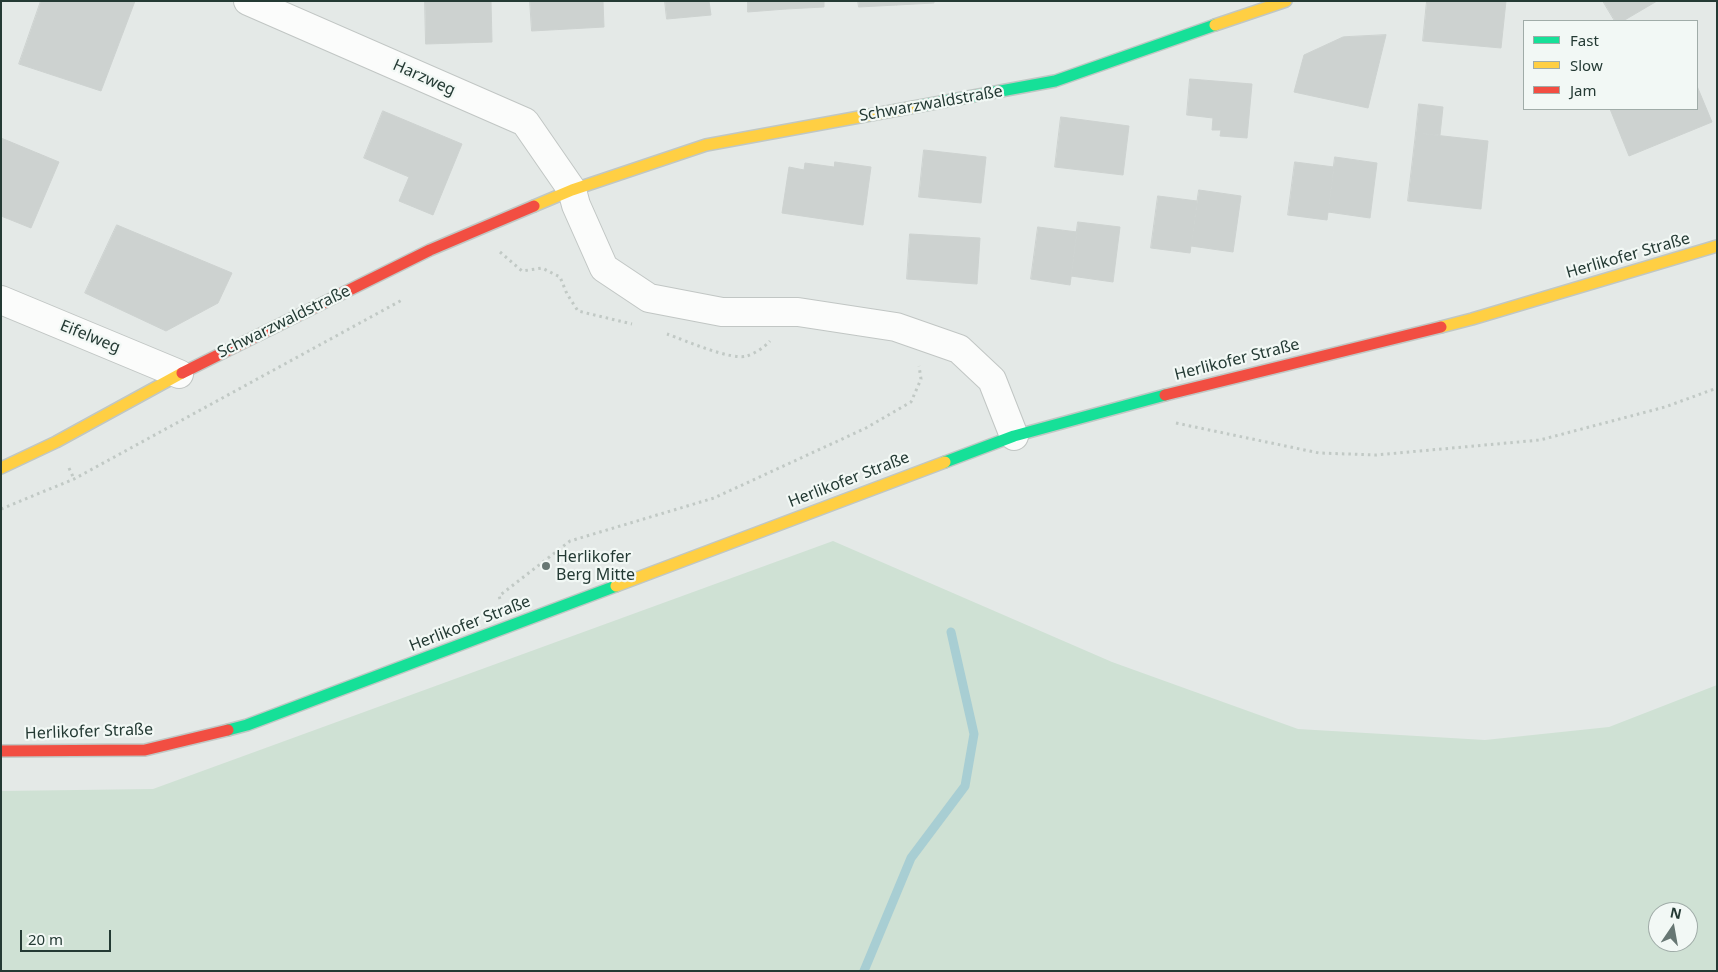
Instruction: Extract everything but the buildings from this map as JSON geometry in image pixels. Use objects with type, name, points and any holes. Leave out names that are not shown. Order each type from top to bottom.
[{"type":"main road","name":"Schwarzwaldstraße","points":[[1,468],[56,442],[179,374],[430,250],[572,190],[706,145],[1055,81],[1286,1]]},
{"type":"main road","name":"Herlikofer Straße","points":[[1,751],[145,750],[248,725],[1014,436],[1120,406],[1472,319],[1717,246]]},
{"type":"street","name":"Harzweg","points":[[248,1],[525,122],[572,190]]},
{"type":"street","points":[[572,190],[576,205],[604,268],[649,298],[722,312],[798,312],[896,327],[959,349],[992,380],[1014,436]]},
{"type":"street","name":"Eifelweg","points":[[1,300],[179,374]]},
{"type":"path","points":[[1,510],[74,479],[410,295]]},
{"type":"path","points":[[512,626],[499,596],[570,542],[714,498],[866,428],[911,402],[921,379],[918,364]]},
{"type":"path","points":[[1171,422],[1319,453],[1376,455],[1540,440],[1665,407],[1717,388]]},
{"type":"green space","points":[[833,541],[1112,662],[1298,729],[1485,740],[1609,727],[1717,685],[1717,971],[1,971],[1,791],[153,789]]},
{"type":"waterway","points":[[864,971],[911,858],[965,786],[974,734],[951,632]]},
{"type":"traffic: fast","points":[[914,107],[1055,81],[1215,25]]},
{"type":"traffic: fast","points":[[945,462],[1014,436],[1165,395]]},
{"type":"traffic: fast","points":[[228,730],[247,725],[616,586]]},
{"type":"traffic: slow","points":[[1215,25],[1286,1]]},
{"type":"traffic: slow","points":[[534,206],[572,190],[706,145],[914,107]]},
{"type":"traffic: slow","points":[[1441,327],[1717,246]]},
{"type":"traffic: slow","points":[[1,468],[56,442],[182,373]]},
{"type":"traffic: slow","points":[[616,586],[945,462]]},
{"type":"traffic: jam","points":[[182,373],[430,250],[534,206]]},
{"type":"traffic: jam","points":[[1165,395],[1441,327]]},
{"type":"traffic: jam","points":[[1,751],[145,750],[228,730]]},
{"type":"place","name":"Herlikofer Berg Mitte","points":[[546,566]]}]
